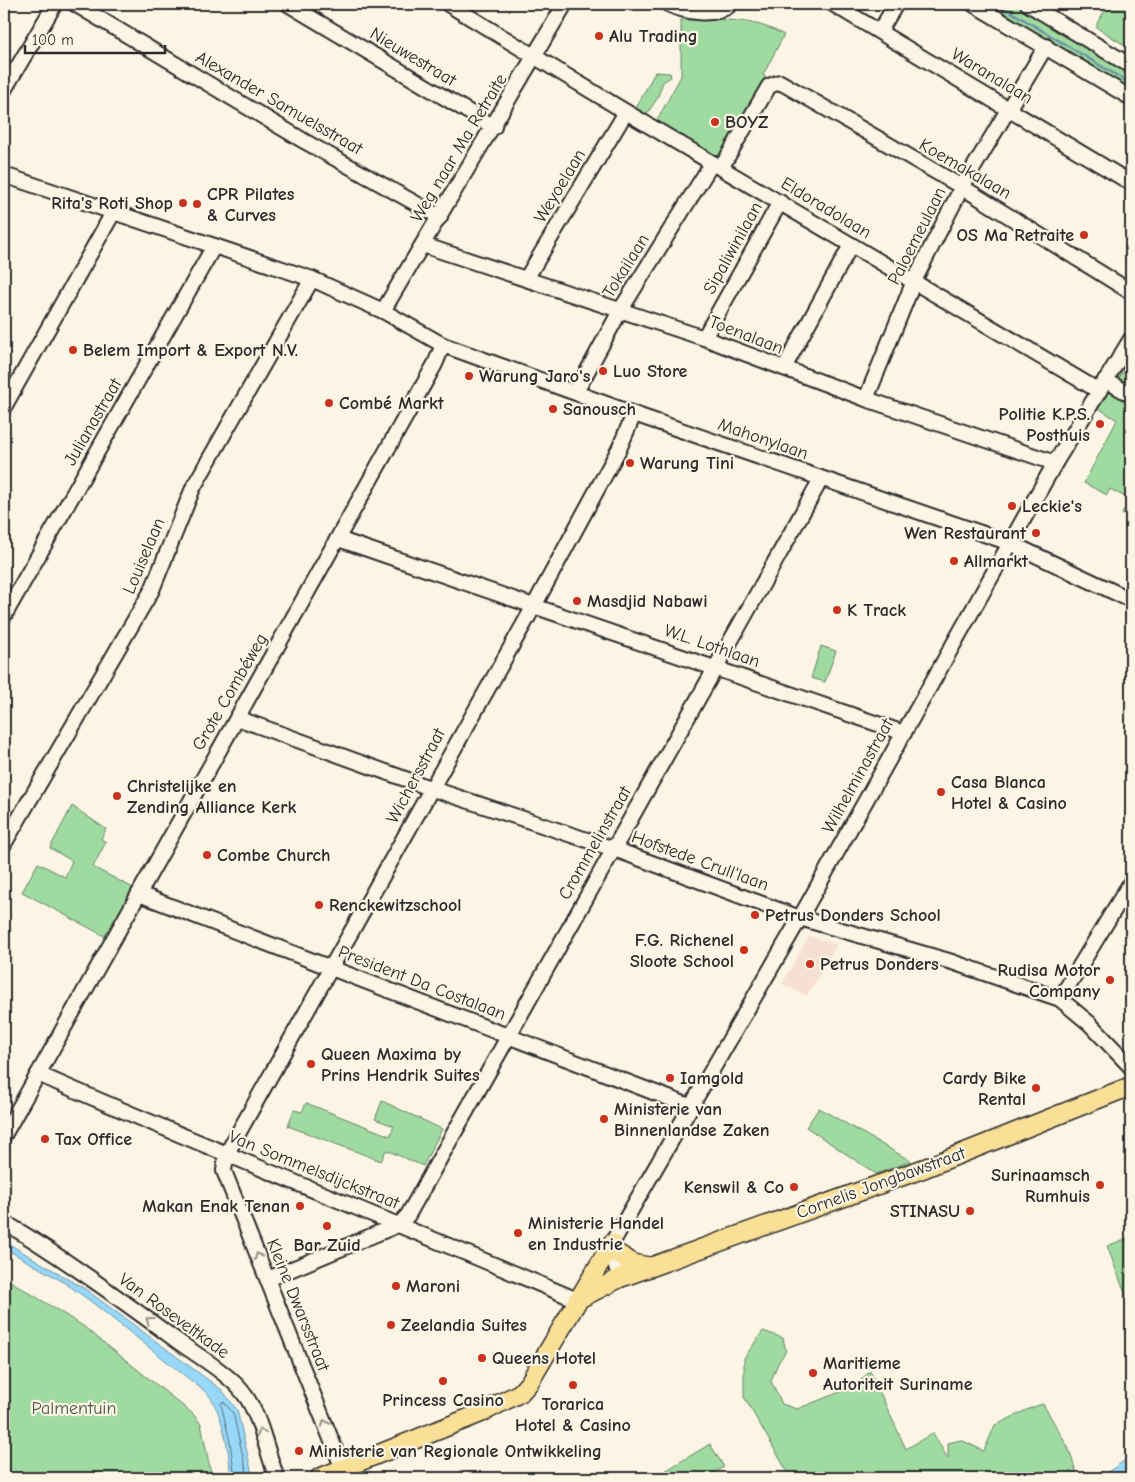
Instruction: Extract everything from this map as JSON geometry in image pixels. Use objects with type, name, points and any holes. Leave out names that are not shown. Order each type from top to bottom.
[{"type":"main road","name":"Cornelis Jongbawstraat","points":[[576,1300],[624,1277],[925,1168],[1131,1086]]},
{"type":"main road","points":[[319,1478],[481,1413],[520,1393],[529,1383],[576,1300],[617,1243],[634,1264],[652,1267]]},
{"type":"street","points":[[4,90],[55,4]]},
{"type":"street","name":"Alexander Samuelsstraat","points":[[75,4],[304,141],[440,217]]},
{"type":"street","name":"Nieuwestraat","points":[[288,4],[494,127]]},
{"type":"street","name":"Eldoradolaan","points":[[448,4],[851,245],[1102,385],[1131,395]]},
{"type":"street","name":"Weg naar Ma Retraite","points":[[383,312],[494,127],[564,4]]},
{"type":"street","points":[[668,4],[688,12],[717,10],[731,4]]},
{"type":"street","name":"Waranalaan","points":[[833,4],[1131,183]]},
{"type":"street","points":[[880,31],[896,4]]},
{"type":"street","points":[[974,4],[1131,98]]},
{"type":"street","points":[[1028,4],[1131,66]]},
{"type":"street","name":"Paloemeulaan","points":[[866,399],[914,281],[962,188],[1046,46]]},
{"type":"street","name":"Tokailaan","points":[[576,392],[620,311],[769,86],[777,82]]},
{"type":"street","name":"Koemakalaan","points":[[777,82],[962,188],[1131,292]]},
{"type":"street","name":"Weyoelaan","points":[[526,279],[626,112]]},
{"type":"street","name":"Mahonylaan","points":[[4,175],[312,279],[383,312],[442,345],[634,414],[1010,543],[1131,600]]},
{"type":"street","name":"Sipaliwinilaan","points":[[704,338],[780,202]]},
{"type":"street","points":[[4,407],[114,211]]},
{"type":"street","name":"Toenalaan","points":[[423,245],[704,338],[866,399],[1056,463]]},
{"type":"street","points":[[784,368],[851,245]]},
{"type":"street","name":"Julianastraat","points":[[4,616],[214,246]]},
{"type":"street","name":"Louiselaan","points":[[4,844],[152,590],[193,488],[312,279]]},
{"type":"street","name":"Wilhelminastraat","points":[[617,1243],[1010,543],[1131,339]]},
{"type":"street","name":"Grote Combéweg","points":[[4,1135],[338,539],[435,364],[442,345]]},
{"type":"street","name":"Wichersstraat","points":[[226,1155],[430,788],[534,606],[619,449],[634,414]]},
{"type":"street","name":"Crommelinstraat","points":[[400,1224],[408,1214],[821,479]]},
{"type":"street","name":"W.L. Lothlaan","points":[[338,539],[717,667],[904,733]]},
{"type":"street","name":"Hofstede Crull'laan","points":[[237,718],[430,788],[614,849],[800,918],[952,962],[1060,999],[1089,1023],[1131,1067]]},
{"type":"street","points":[[1060,999],[1131,882]]},
{"type":"street","name":"President Da Costalaan","points":[[138,894],[692,1107]]},
{"type":"street","name":"Van Sommelsdijckstraat","points":[[38,1074],[226,1155],[400,1224],[576,1300]]},
{"type":"street","name":"Kleine Dwarsstraat","points":[[226,1155],[224,1170],[343,1468]]},
{"type":"street","name":"Van Roseveltkade","points":[[4,1222],[98,1283],[243,1391],[251,1404],[277,1478]]},
{"type":"street","points":[[268,1279],[400,1224]]},
{"type":"street","points":[[617,1243],[613,1258],[624,1277]]},
{"type":"shaded area","name":"Petrus Donders","points":[[809,936],[837,944],[807,996],[782,984]]},
{"type":"green space","points":[[982,4],[1019,4],[1131,72],[1131,94]]},
{"type":"green space","points":[[1109,4],[1131,4],[1131,49],[1097,28],[1097,23]]},
{"type":"green space","points":[[681,20],[734,20],[759,25],[784,35],[763,75],[769,79],[719,161],[655,124],[681,76]]},
{"type":"green space","points":[[655,72],[670,73],[671,77],[663,82],[657,99],[644,118],[634,112]]},
{"type":"green space","points":[[1131,359],[1131,390],[1117,381]]},
{"type":"green space","points":[[1110,390],[1131,399],[1131,520],[1122,514],[1129,499],[1110,489],[1107,495],[1084,483],[1117,420],[1098,408]]},
{"type":"green space","points":[[821,646],[836,651],[825,682],[811,678]]},
{"type":"green space","points":[[72,806],[106,829],[101,839],[106,842],[93,867],[137,890],[110,939],[22,892],[38,863],[65,877],[72,861],[50,848]]},
{"type":"green space","points":[[382,1101],[442,1129],[423,1166],[386,1150],[381,1161],[288,1126],[294,1110],[302,1112],[306,1103],[390,1136],[394,1126],[375,1119]]},
{"type":"green space","points":[[819,1108],[911,1161],[876,1174],[806,1127]]},
{"type":"green space","points":[[1131,1237],[1131,1309],[1107,1246]]},
{"type":"green space","name":"Palmentuin","points":[[4,1277],[83,1326],[193,1414],[201,1424],[212,1478],[4,1478]]},
{"type":"green space","points":[[763,1331],[783,1338],[786,1351],[778,1363],[771,1381],[782,1404],[797,1409],[855,1386],[870,1371],[906,1449],[933,1433],[948,1459],[948,1443],[961,1440],[984,1451],[995,1425],[1043,1404],[1068,1447],[1076,1471],[1071,1478],[791,1478],[744,1397],[744,1358]]},
{"type":"green space","points":[[710,1444],[724,1467],[705,1478],[670,1478],[665,1471]]},
{"type":"water","points":[[4,1241],[85,1289],[222,1390],[237,1410],[253,1478],[230,1478],[225,1434],[217,1411],[208,1394],[89,1300],[62,1281],[4,1248]]},
{"type":"water","points":[[1131,1457],[1131,1478],[1099,1478],[1127,1459]]},
{"type":"waterway","points":[[998,4],[1131,84]]},
{"type":"place","name":"Alu Trading","points":[[599,36]]},
{"type":"place","name":"BOYZ","points":[[715,122]]},
{"type":"place","name":"Rita's Roti Shop","points":[[183,203]]},
{"type":"place","name":"CPR Pilates & Curves","points":[[197,204]]},
{"type":"place","name":"OS Ma Retraite","points":[[1084,235]]},
{"type":"place","name":"Belem Import & Export N.V.","points":[[73,350]]},
{"type":"place","name":"Luo Store","points":[[603,371]]},
{"type":"place","name":"Warung Jaro's","points":[[469,376]]},
{"type":"place","name":"Combé Markt","points":[[329,403]]},
{"type":"place","name":"Sanousch","points":[[553,409]]},
{"type":"place","name":"Politie K.P.S. Posthuis","points":[[1100,424]]},
{"type":"place","name":"Warung Tini","points":[[630,463]]},
{"type":"place","name":"Leckie's","points":[[1012,506]]},
{"type":"place","name":"Wen Restaurant","points":[[1036,533]]},
{"type":"place","name":"Allmarkt","points":[[954,561]]},
{"type":"place","name":"Masdjid Nabawi","points":[[577,601]]},
{"type":"place","name":"K Track","points":[[837,610]]},
{"type":"place","name":"Casa Blanca Hotel & Casino","points":[[941,792]]},
{"type":"place","name":"Christelijke en Zending Alliance Kerk","points":[[117,796]]},
{"type":"place","name":"Combe Church","points":[[207,855]]},
{"type":"place","name":"Renckewitzschool","points":[[319,905]]},
{"type":"place","name":"Petrus Donders School","points":[[755,915]]},
{"type":"place","name":"F.G. Richenel Sloote School","points":[[744,950]]},
{"type":"place","name":"Petrus Donders","points":[[810,964]]},
{"type":"place","name":"Rudisa Motor Company","points":[[1110,980]]},
{"type":"place","name":"Queen Maxima by Prins Hendrik Suites","points":[[311,1064]]},
{"type":"place","name":"Iamgold","points":[[670,1078]]},
{"type":"place","name":"Cardy Bike Rental","points":[[1036,1088]]},
{"type":"place","name":"Ministerie van Binnenlandse Zaken","points":[[604,1119]]},
{"type":"place","name":"Tax Office","points":[[45,1139]]},
{"type":"place","name":"Surinaamsch Rumhuis","points":[[1100,1185]]},
{"type":"place","name":"Kenswil & Co","points":[[794,1187]]},
{"type":"place","name":"Makan Enak Tenan","points":[[300,1206]]},
{"type":"place","name":"STINASU","points":[[970,1211]]},
{"type":"place","name":"Bar Zuid","points":[[327,1226]]},
{"type":"place","name":"Ministerie Handel en Industrie","points":[[518,1233]]},
{"type":"place","name":"Maroni","points":[[396,1286]]},
{"type":"place","name":"Zeelandia Suites","points":[[391,1325]]},
{"type":"place","name":"Queens Hotel","points":[[482,1358]]},
{"type":"place","name":"Maritieme Autoriteit Suriname","points":[[813,1373]]},
{"type":"place","name":"Princess Casino","points":[[443,1381]]},
{"type":"place","name":"Torarica Hotel & Casino","points":[[573,1385]]},
{"type":"place","name":"Ministerie van Regionale Ontwikkeling","points":[[299,1451]]}]
